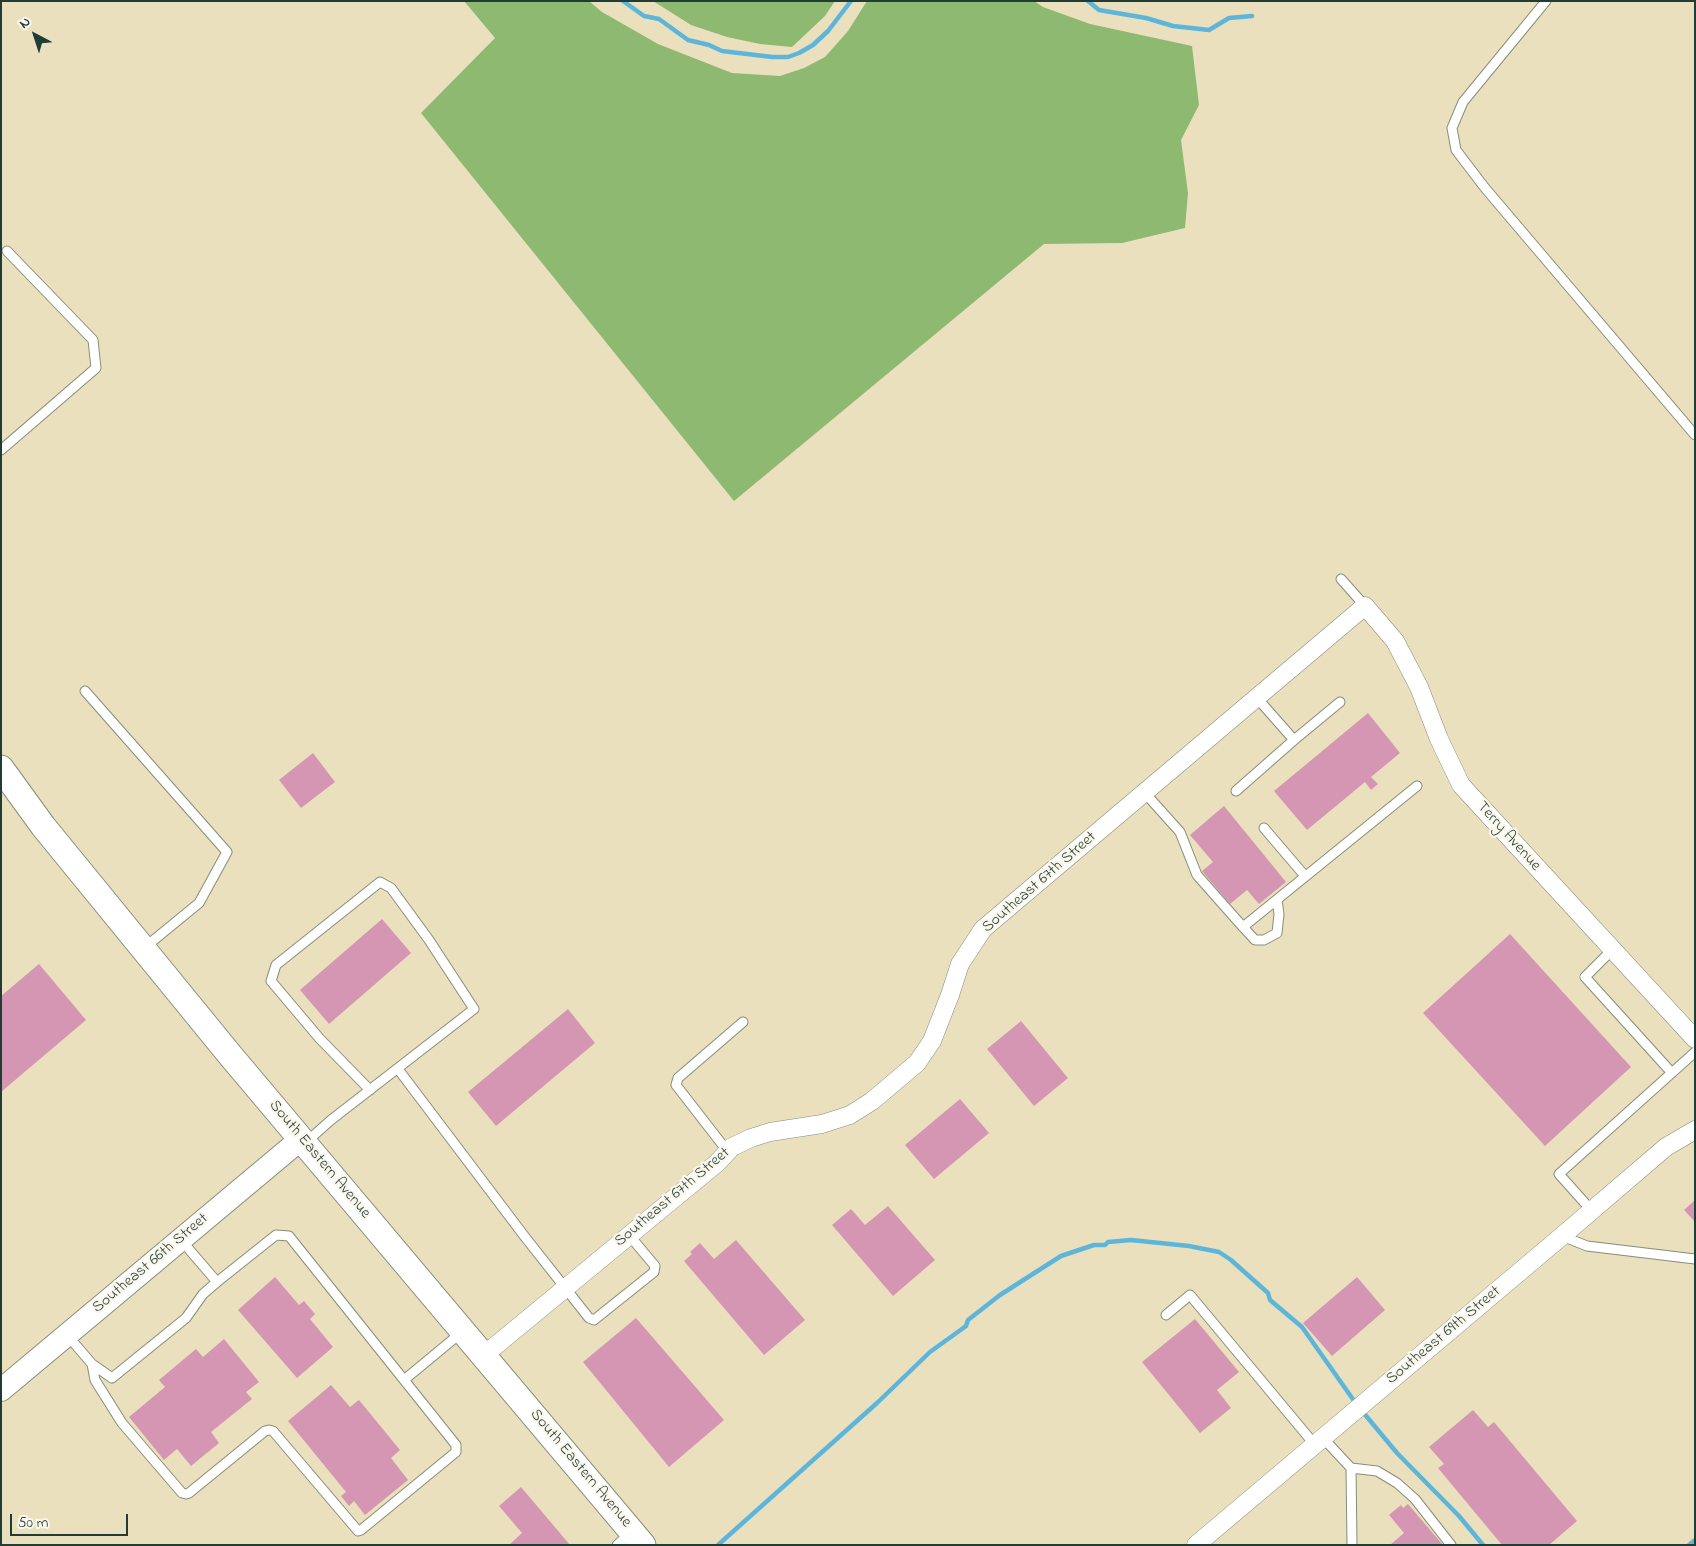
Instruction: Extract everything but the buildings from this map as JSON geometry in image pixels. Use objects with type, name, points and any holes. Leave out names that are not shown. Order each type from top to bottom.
[{"type":"main road","name":"South Eastern Avenue","points":[[1,768],[43,826],[303,1141],[484,1356],[631,1540]]},
{"type":"street","name":"Southeast 67th Street","points":[[484,1356],[629,1236],[732,1147],[770,1132],[822,1124],[850,1115],[872,1101],[917,1063],[932,1041],[960,964],[983,929],[1365,606]]},
{"type":"street","name":"Terry Avenue","points":[[1365,606],[1394,641],[1403,657],[1419,687],[1439,739],[1461,785],[1695,1039]]},
{"type":"street","name":"Southeast 69th Street","points":[[1196,1545],[1666,1147],[1695,1130]]},
{"type":"street","name":"Southeast 66th Street","points":[[1,1390],[180,1240],[303,1141]]},
{"type":"lane","points":[[1546,1],[1463,102],[1452,128],[1456,150],[1485,188],[1695,434]]},
{"type":"lane","points":[[1,450],[96,368],[93,340],[8,252]]},
{"type":"lane","points":[[1341,578],[1365,606]]},
{"type":"lane","points":[[85,691],[227,852],[199,903],[144,948]]},
{"type":"lane","points":[[1257,698],[1294,740]]},
{"type":"lane","points":[[1236,791],[1340,702]]},
{"type":"lane","points":[[1243,927],[1416,786]]},
{"type":"lane","points":[[1145,793],[1180,832],[1197,875],[1255,940],[1264,940],[1277,933],[1278,900]]},
{"type":"lane","points":[[1264,828],[1305,876]]},
{"type":"lane","points":[[303,1141],[370,1090],[474,1010],[429,940],[391,888],[380,882],[276,965],[271,981],[320,1039],[370,1090]]},
{"type":"lane","points":[[1612,950],[1585,977],[1672,1073]]},
{"type":"lane","points":[[728,1152],[676,1086],[678,1078],[743,1022]]},
{"type":"lane","points":[[1592,1211],[1560,1174],[1695,1052]]},
{"type":"lane","points":[[398,1068],[589,1318],[594,1320],[654,1272],[655,1266],[629,1236]]},
{"type":"lane","points":[[67,1335],[92,1364],[112,1378],[186,1318],[203,1294],[217,1282],[276,1235],[289,1236],[456,1445],[456,1452],[358,1531],[273,1431],[269,1430],[265,1431],[189,1493],[182,1492],[122,1423],[95,1380],[92,1364]]},
{"type":"lane","points":[[1562,1236],[1588,1246],[1695,1259]]},
{"type":"lane","points":[[180,1240],[217,1282]]},
{"type":"lane","points":[[1166,1315],[1190,1295],[1319,1441],[1350,1468],[1377,1471],[1397,1483],[1415,1499],[1451,1545]]},
{"type":"lane","points":[[404,1380],[463,1332]]},
{"type":"lane","points":[[1350,1468],[1352,1545]]},
{"type":"green space","points":[[464,1],[589,1],[602,12],[658,44],[732,73],[780,76],[804,68],[825,57],[848,31],[867,1],[1034,1],[1043,7],[1090,24],[1192,46],[1199,105],[1181,140],[1188,193],[1185,228],[1122,243],[1044,244],[734,501],[421,113],[495,38]]},
{"type":"green space","points":[[653,1],[835,1],[825,16],[792,47],[760,44],[727,37],[691,25]]},
{"type":"waterway","points":[[623,1],[644,16],[659,19],[688,40],[709,45],[722,51],[772,57],[788,57],[813,45],[828,31],[851,1]]},
{"type":"waterway","points":[[1088,1],[1099,10],[1146,18],[1173,26],[1209,30],[1229,18],[1252,16]]},
{"type":"waterway","points":[[718,1545],[877,1403],[930,1352],[966,1326],[968,1320],[1000,1295],[1061,1256],[1094,1245],[1131,1240],[1189,1246],[1219,1252],[1231,1260],[1268,1293],[1270,1300],[1302,1327],[1357,1405]]},
{"type":"waterway","points":[[1362,1411],[1397,1453],[1459,1516],[1483,1545]]},
{"type":"waterway","points":[[1689,1545],[1695,1540]]}]
